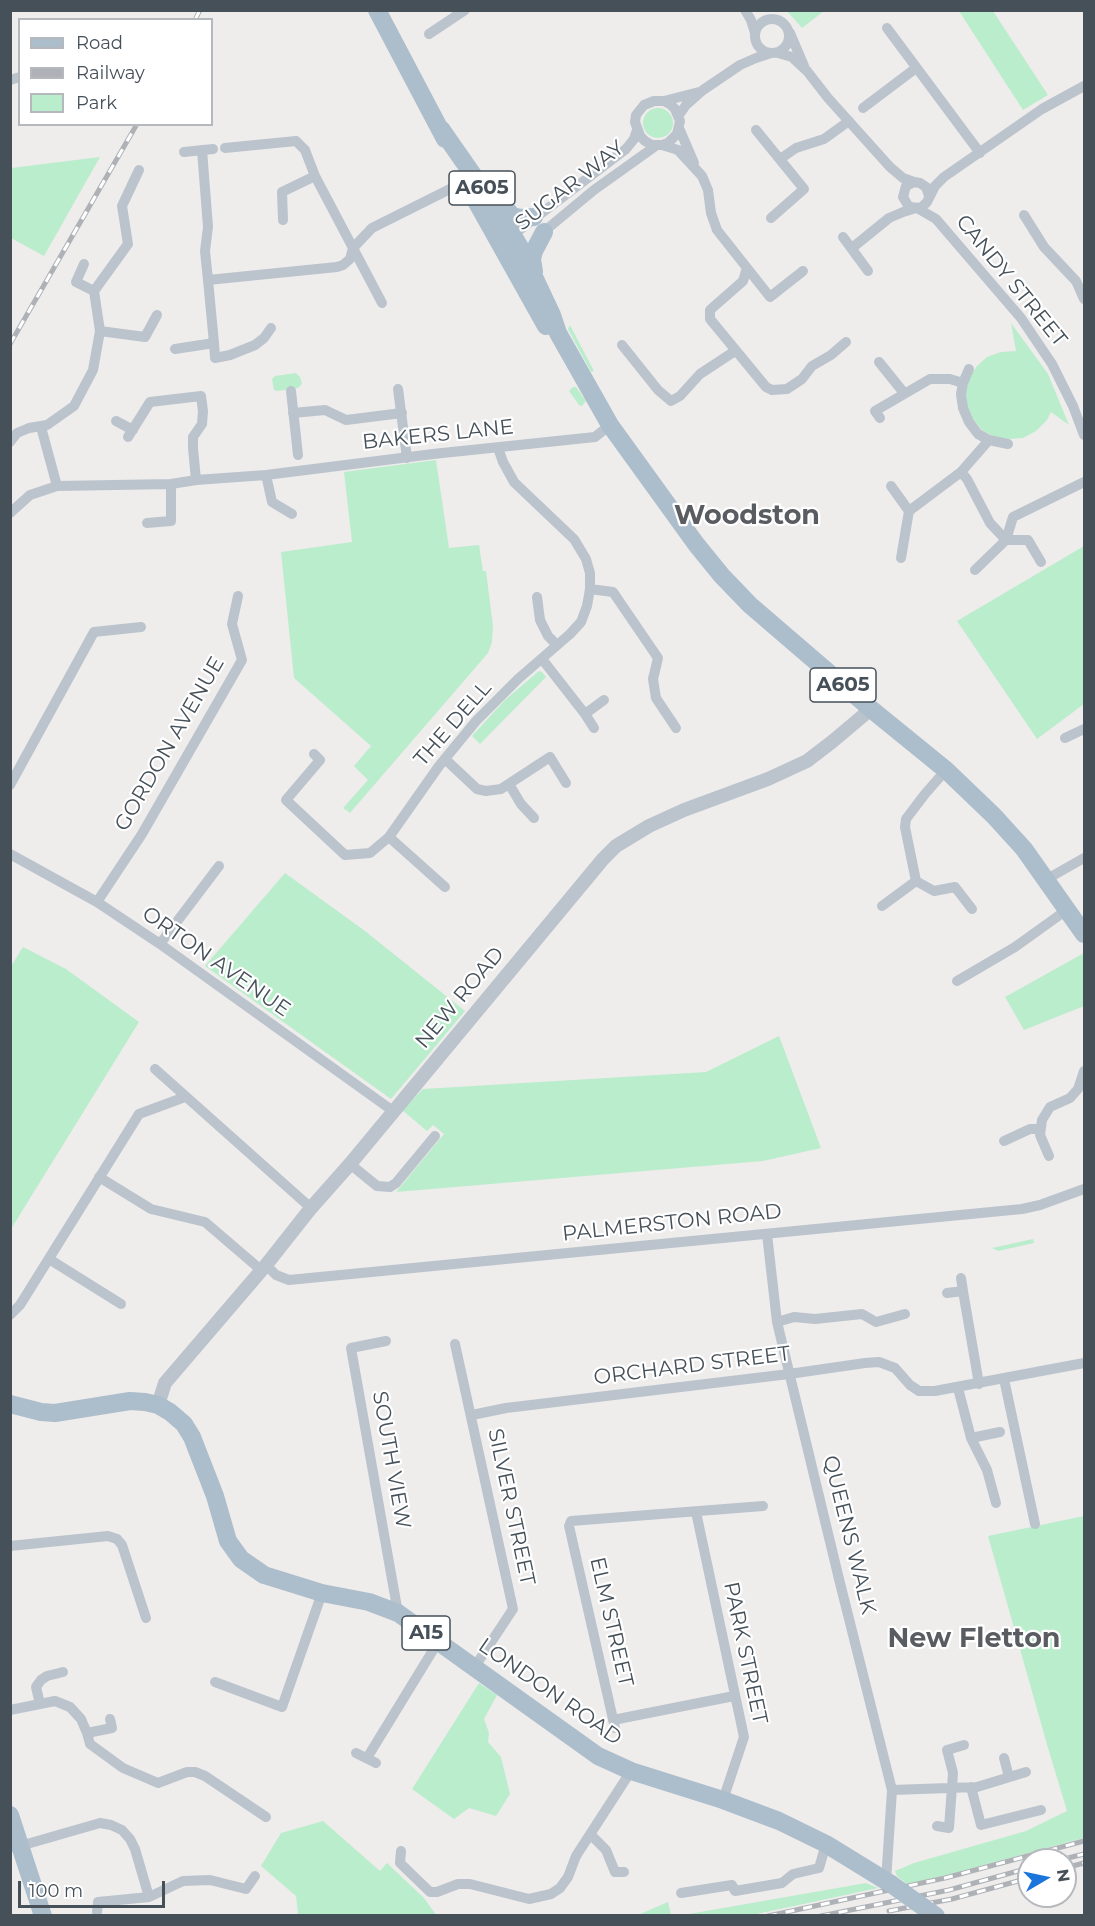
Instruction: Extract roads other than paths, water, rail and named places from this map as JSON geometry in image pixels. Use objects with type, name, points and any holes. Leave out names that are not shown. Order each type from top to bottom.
[{"type":"main road","name":"A605","points":[[377,10],[469,179],[511,247],[534,278],[568,352],[610,425],[696,544],[722,576],[750,604],[871,709],[946,770],[994,816],[1047,879],[1084,934]]},
{"type":"main road","points":[[441,129],[512,216],[539,225],[532,259],[534,278]]},
{"type":"main road","name":"A605","points":[[511,247],[542,322],[568,352]]},
{"type":"main road","name":"LONDON ROAD","points":[[10,1404],[55,1413],[130,1401],[158,1405],[178,1418],[188,1431],[215,1496],[228,1541],[241,1559],[264,1575],[322,1593],[369,1602],[398,1613],[578,1744],[598,1756],[631,1771],[723,1800],[779,1821],[826,1844],[888,1882],[936,1916]]},
{"type":"main road","points":[[10,1815],[15,1846],[43,1916]]},
{"type":"street","points":[[429,34],[465,10]]},
{"type":"street","points":[[745,10],[756,42],[762,50],[792,57],[807,71],[890,167],[903,178],[926,187],[929,196]]},
{"type":"street","points":[[752,10],[756,14],[784,23],[807,71]]},
{"type":"street","points":[[740,65],[759,25],[771,18]]},
{"type":"street","points":[[887,27],[980,153]]},
{"type":"street","points":[[679,115],[686,105],[703,90],[740,65],[786,47],[790,33]]},
{"type":"street","points":[[863,108],[916,68]]},
{"type":"street","points":[[852,248],[890,219],[903,212],[924,206],[935,186],[944,177],[1042,109],[1084,86]]},
{"type":"street","points":[[703,90],[664,101],[648,102],[640,109],[635,122],[639,136],[645,141],[678,150],[702,176],[708,190],[711,213],[717,230],[770,297],[803,271]]},
{"type":"street","points":[[664,101],[670,104],[679,115],[680,128],[696,169]]},
{"type":"street","points":[[780,159],[796,148],[824,139],[849,121]]},
{"type":"street","points":[[660,145],[673,139],[680,128]]},
{"type":"street","name":"SUGAR WAY","points":[[511,247],[626,149],[634,140],[637,130]]},
{"type":"street","points":[[756,130],[804,189],[771,218]]},
{"type":"street","points":[[184,152],[296,141],[305,150],[315,176],[381,303]]},
{"type":"street","name":"SUGAR WAY","points":[[511,247],[539,225],[660,145]]},
{"type":"street","points":[[213,149],[205,251],[215,358],[255,345],[264,338],[270,328]]},
{"type":"street","points":[[890,167],[909,207],[916,208]]},
{"type":"street","points":[[10,442],[16,433],[47,425],[74,406],[93,370],[100,331],[94,291],[128,244],[122,206],[139,170]]},
{"type":"street","points":[[283,220],[282,192],[315,176]]},
{"type":"street","points":[[890,219],[906,186],[944,177]]},
{"type":"street","points":[[208,280],[343,265],[350,259],[353,248],[372,228],[469,179]]},
{"type":"street","name":"CANDY STREET","points":[[929,196],[930,207],[936,219],[1021,318],[1053,364],[1084,435]]},
{"type":"street","name":"CANDY STREET","points":[[916,208],[936,219]]},
{"type":"street","points":[[1024,214],[1044,247],[1076,281],[1084,299]]},
{"type":"street","points":[[843,237],[868,271]]},
{"type":"street","points":[[84,264],[76,282],[94,291]]},
{"type":"street","points":[[747,268],[744,281],[710,310],[710,319],[766,387],[783,391],[802,379],[812,366],[831,355],[846,342]]},
{"type":"street","points":[[100,331],[146,337],[157,315]]},
{"type":"street","points":[[175,349],[214,343]]},
{"type":"street","points":[[622,345],[658,390],[671,401],[680,396],[700,374],[735,351]]},
{"type":"street","points":[[879,362],[904,393]]},
{"type":"street","points":[[969,369],[961,394],[963,408],[969,422],[978,434],[989,441],[1008,444]]},
{"type":"street","points":[[880,418],[875,411],[930,379],[950,379],[963,383]]},
{"type":"street","points":[[398,389],[407,458]]},
{"type":"street","points":[[291,391],[298,455]]},
{"type":"street","points":[[116,421],[130,434],[150,402],[206,395],[202,424],[194,437],[196,480]]},
{"type":"street","points":[[1073,406],[1084,400]]},
{"type":"street","points":[[293,413],[325,410],[346,420],[402,413]]},
{"type":"street","name":"BAKERS LANE","points":[[11,513],[30,495],[57,486],[171,484],[266,475],[595,437],[610,425]]},
{"type":"street","points":[[41,427],[57,486]]},
{"type":"street","points":[[901,558],[909,512],[961,472],[989,441]]},
{"type":"street","name":"THE DELL","points":[[314,754],[320,760],[286,800],[345,855],[370,854],[389,837],[445,759],[476,722],[580,622],[587,606],[590,589],[590,573],[586,559],[574,539],[514,482],[498,448]]},
{"type":"street","points":[[961,472],[990,523],[1006,540],[1028,540],[1041,562]]},
{"type":"street","points":[[266,475],[272,502],[291,514]]},
{"type":"street","points":[[975,570],[1006,540],[1013,517],[1084,482]]},
{"type":"street","points":[[147,523],[171,521],[171,484]]},
{"type":"street","points":[[891,486],[909,512]]},
{"type":"street","points":[[590,589],[613,592],[658,658],[653,679],[656,698],[676,728]]},
{"type":"street","name":"GORDON AVENUE","points":[[98,902],[142,834],[242,660],[232,624],[238,596]]},
{"type":"street","points":[[537,597],[540,620],[548,636],[557,645]]},
{"type":"street","points":[[10,785],[94,632],[141,627]]},
{"type":"street","points":[[542,658],[594,728]]},
{"type":"street","points":[[585,714],[604,700]]},
{"type":"street","name":"NEW ROAD","points":[[158,1405],[165,1383],[264,1268],[311,1208],[616,846],[649,826],[684,810],[794,768],[819,753],[871,709]]},
{"type":"street","points":[[1065,738],[1084,729]]},
{"type":"street","points":[[445,759],[477,789],[486,791],[501,789],[550,757],[566,783]]},
{"type":"street","points":[[946,770],[906,819],[905,827],[916,881],[934,891],[955,886],[972,909]]},
{"type":"street","points":[[509,784],[520,804],[534,818]]},
{"type":"street","points":[[389,837],[445,887]]},
{"type":"street","name":"ORTON AVENUE","points":[[10,854],[98,902],[393,1111]]},
{"type":"street","points":[[1047,879],[1084,858]]},
{"type":"street","points":[[160,944],[219,866]]},
{"type":"street","points":[[882,906],[916,881]]},
{"type":"street","points":[[957,981],[1015,947],[1068,909]]},
{"type":"street","points":[[155,1069],[311,1208]]},
{"type":"street","points":[[1049,1156],[1040,1135],[1040,1129],[1050,1107],[1070,1098],[1078,1089],[1084,1071]]},
{"type":"street","points":[[10,1315],[20,1305],[139,1114],[185,1097]]},
{"type":"street","points":[[1004,1141],[1030,1129],[1040,1129]]},
{"type":"street","points":[[350,1164],[377,1186],[390,1187],[396,1183],[435,1136]]},
{"type":"street","name":"PALMERSTON ROAD","points":[[99,1177],[151,1209],[205,1222],[264,1268],[290,1280],[1022,1209],[1084,1189]]},
{"type":"street","name":"QUEENS WALK","points":[[767,1234],[777,1322],[892,1790],[888,1882]]},
{"type":"street","points":[[49,1259],[121,1304]]},
{"type":"street","points":[[961,1278],[979,1384]]},
{"type":"street","points":[[947,1293],[963,1291]]},
{"type":"street","points":[[777,1322],[794,1317],[815,1319],[862,1314],[876,1322],[905,1314]]},
{"type":"street","name":"SOUTH VIEW","points":[[386,1341],[351,1348],[398,1613]]},
{"type":"street","name":"SILVER STREET","points":[[455,1344],[513,1609],[474,1668]]},
{"type":"street","name":"ORCHARD STREET","points":[[471,1415],[506,1408],[789,1374],[865,1362],[879,1362],[895,1368],[919,1391],[958,1388]]},
{"type":"street","points":[[996,1503],[987,1470],[971,1438],[958,1388],[1084,1363]]},
{"type":"street","points":[[1004,1379],[1035,1524]]},
{"type":"street","points":[[971,1438],[1000,1432]]},
{"type":"street","points":[[696,1512],[763,1506]]},
{"type":"street","name":"ELM STREET","points":[[696,1512],[571,1521],[569,1526],[614,1724],[734,1696]]},
{"type":"street","name":"PARK STREET","points":[[696,1512],[744,1737],[723,1800]]},
{"type":"street","points":[[10,1546],[108,1536],[117,1539],[122,1545],[146,1618]]},
{"type":"street","points":[[215,1682],[282,1707],[322,1593]]},
{"type":"street","points":[[356,1753],[371,1761],[438,1642]]},
{"type":"street","points":[[40,1704],[36,1687],[41,1680],[63,1672]]},
{"type":"street","points":[[10,1710],[56,1701],[70,1707],[81,1719],[90,1744],[123,1768],[148,1780],[158,1782],[188,1772],[195,1772],[205,1776],[266,1817]]},
{"type":"street","points":[[87,1733],[112,1728],[110,1719]]},
{"type":"street","points":[[937,1826],[949,1828],[953,1773],[947,1750],[964,1745]]},
{"type":"street","points":[[1004,1758],[1009,1777]]},
{"type":"street","points":[[401,1851],[400,1863],[429,1892],[437,1892],[458,1884],[470,1884],[529,1899],[551,1894],[568,1878],[576,1856],[631,1771]]},
{"type":"street","points":[[892,1790],[971,1787],[1026,1772]]},
{"type":"street","points":[[971,1787],[981,1826],[1041,1809]]},
{"type":"street","points":[[15,1846],[100,1823],[111,1824],[122,1830],[130,1839],[149,1897]]},
{"type":"street","points":[[591,1835],[606,1850],[616,1874]]},
{"type":"street","points":[[681,1893],[732,1885],[735,1891],[782,1883],[793,1874],[819,1868],[826,1844]]},
{"type":"street","points":[[97,1912],[98,1902],[149,1897],[183,1881],[210,1880],[246,1889],[255,1876]]},
{"type":"railway","points":[[196,18],[200,10]]},
{"type":"railway","points":[[10,344],[136,126]]},
{"type":"railway","points":[[768,1916],[945,1878],[1084,1841]]},
{"type":"railway","points":[[1077,1856],[1084,1854]]},
{"type":"railway","points":[[1077,1865],[1084,1863]]},
{"type":"railway","points":[[821,1916],[949,1890],[1017,1871]]},
{"type":"railway","points":[[889,1911],[952,1899],[1017,1881]]},
{"type":"district","name":"Woodston","points":[[747,516]]},
{"type":"district","name":"New Fletton","points":[[974,1639]]}]
